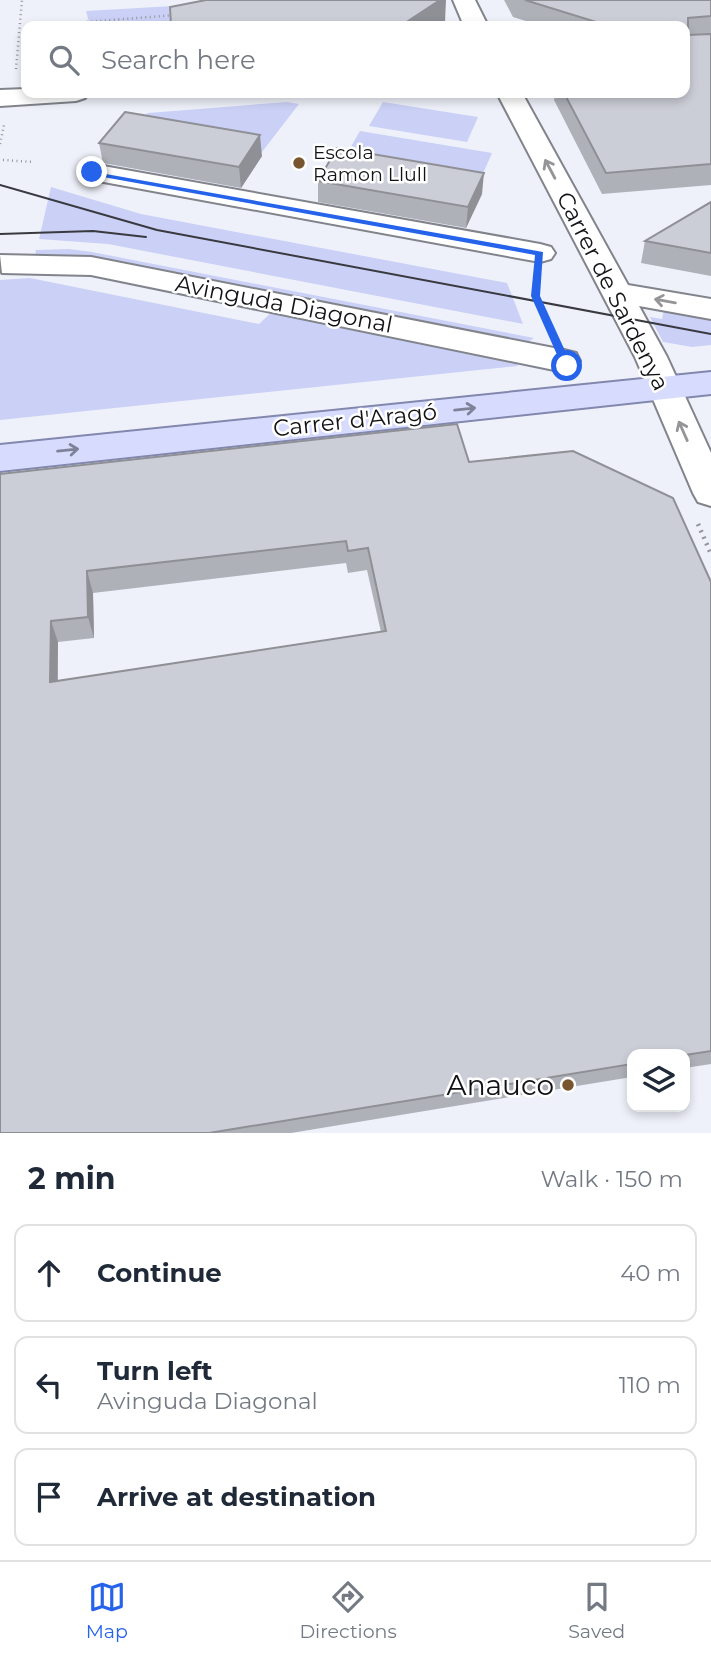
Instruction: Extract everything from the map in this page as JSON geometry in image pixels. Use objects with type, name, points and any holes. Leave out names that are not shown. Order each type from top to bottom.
[{"type":"main road","name":"Carrer d'Aragó","points":[[0,458],[711,383]]},
{"type":"street","points":[[464,0],[474,21]]},
{"type":"street","name":"Carrer de Sardenya","points":[[512,98],[619,293],[711,493]]},
{"type":"street","points":[[92,172],[540,253]]},
{"type":"street","name":"Avinguda Diagonal","points":[[2,264],[91,265],[564,362]]},
{"type":"street","points":[[619,293],[711,309]]},
{"type":"street","points":[[664,388],[711,395]]},
{"type":"path","points":[[7,88],[22,0]]},
{"type":"path","points":[[101,21],[182,15]]},
{"type":"path","points":[[4,160],[33,162]]},
{"type":"path","points":[[540,253],[536,296],[564,362]]},
{"type":"shaded area","points":[[208,0],[435,0],[264,21],[89,21],[86,11],[208,4]]},
{"type":"shaded area","points":[[287,102],[299,104],[262,152],[123,128],[148,113]]},
{"type":"shaded area","points":[[383,102],[478,117],[467,142],[369,126]]},
{"type":"shaded area","points":[[360,131],[492,153],[477,187],[341,164]]},
{"type":"shaded area","points":[[51,187],[141,214],[507,283],[523,324],[108,244],[39,239]]},
{"type":"shaded area","points":[[69,249],[534,338],[525,344],[83,257],[35,256],[36,250]]},
{"type":"shaded area","points":[[30,278],[259,324],[272,312],[516,362],[518,366],[0,420],[0,280]]},
{"type":"shaded area","points":[[664,310],[711,319],[711,345],[692,347],[663,342],[650,317],[662,319]]},
{"type":"building","points":[[206,0],[440,0],[408,21],[171,21],[170,7]]},
{"type":"building","points":[[525,0],[711,0],[711,16],[688,18],[688,21],[593,21]]},
{"type":"building","points":[[711,34],[711,164],[606,173],[567,98],[690,98],[690,35]]},
{"type":"building","points":[[125,112],[260,135],[239,167],[99,143]]},
{"type":"building","points":[[337,148],[484,173],[468,207],[318,181]]},
{"type":"building","points":[[711,202],[711,253],[645,241]]},
{"type":"building","points":[[457,424],[469,462],[573,451],[673,498],[711,582],[711,1051],[690,1054],[690,1049],[627,1049],[627,1065],[209,1133],[0,1133],[0,474]],"holes":[[[346,541],[348,551],[368,548],[386,631],[50,682],[51,621],[88,617],[87,571]]]},
{"type":"tram line","points":[[0,185],[157,230],[711,334]]},
{"type":"tram line","points":[[0,234],[93,231],[146,237]]},
{"type":"place","name":"Escola Ramon Llull","points":[[299,163]]},
{"type":"place","name":"Anauco","points":[[568,1085]]},
{"type":"route","points":[[92,172],[540,253],[536,296],[567,366]]}]
